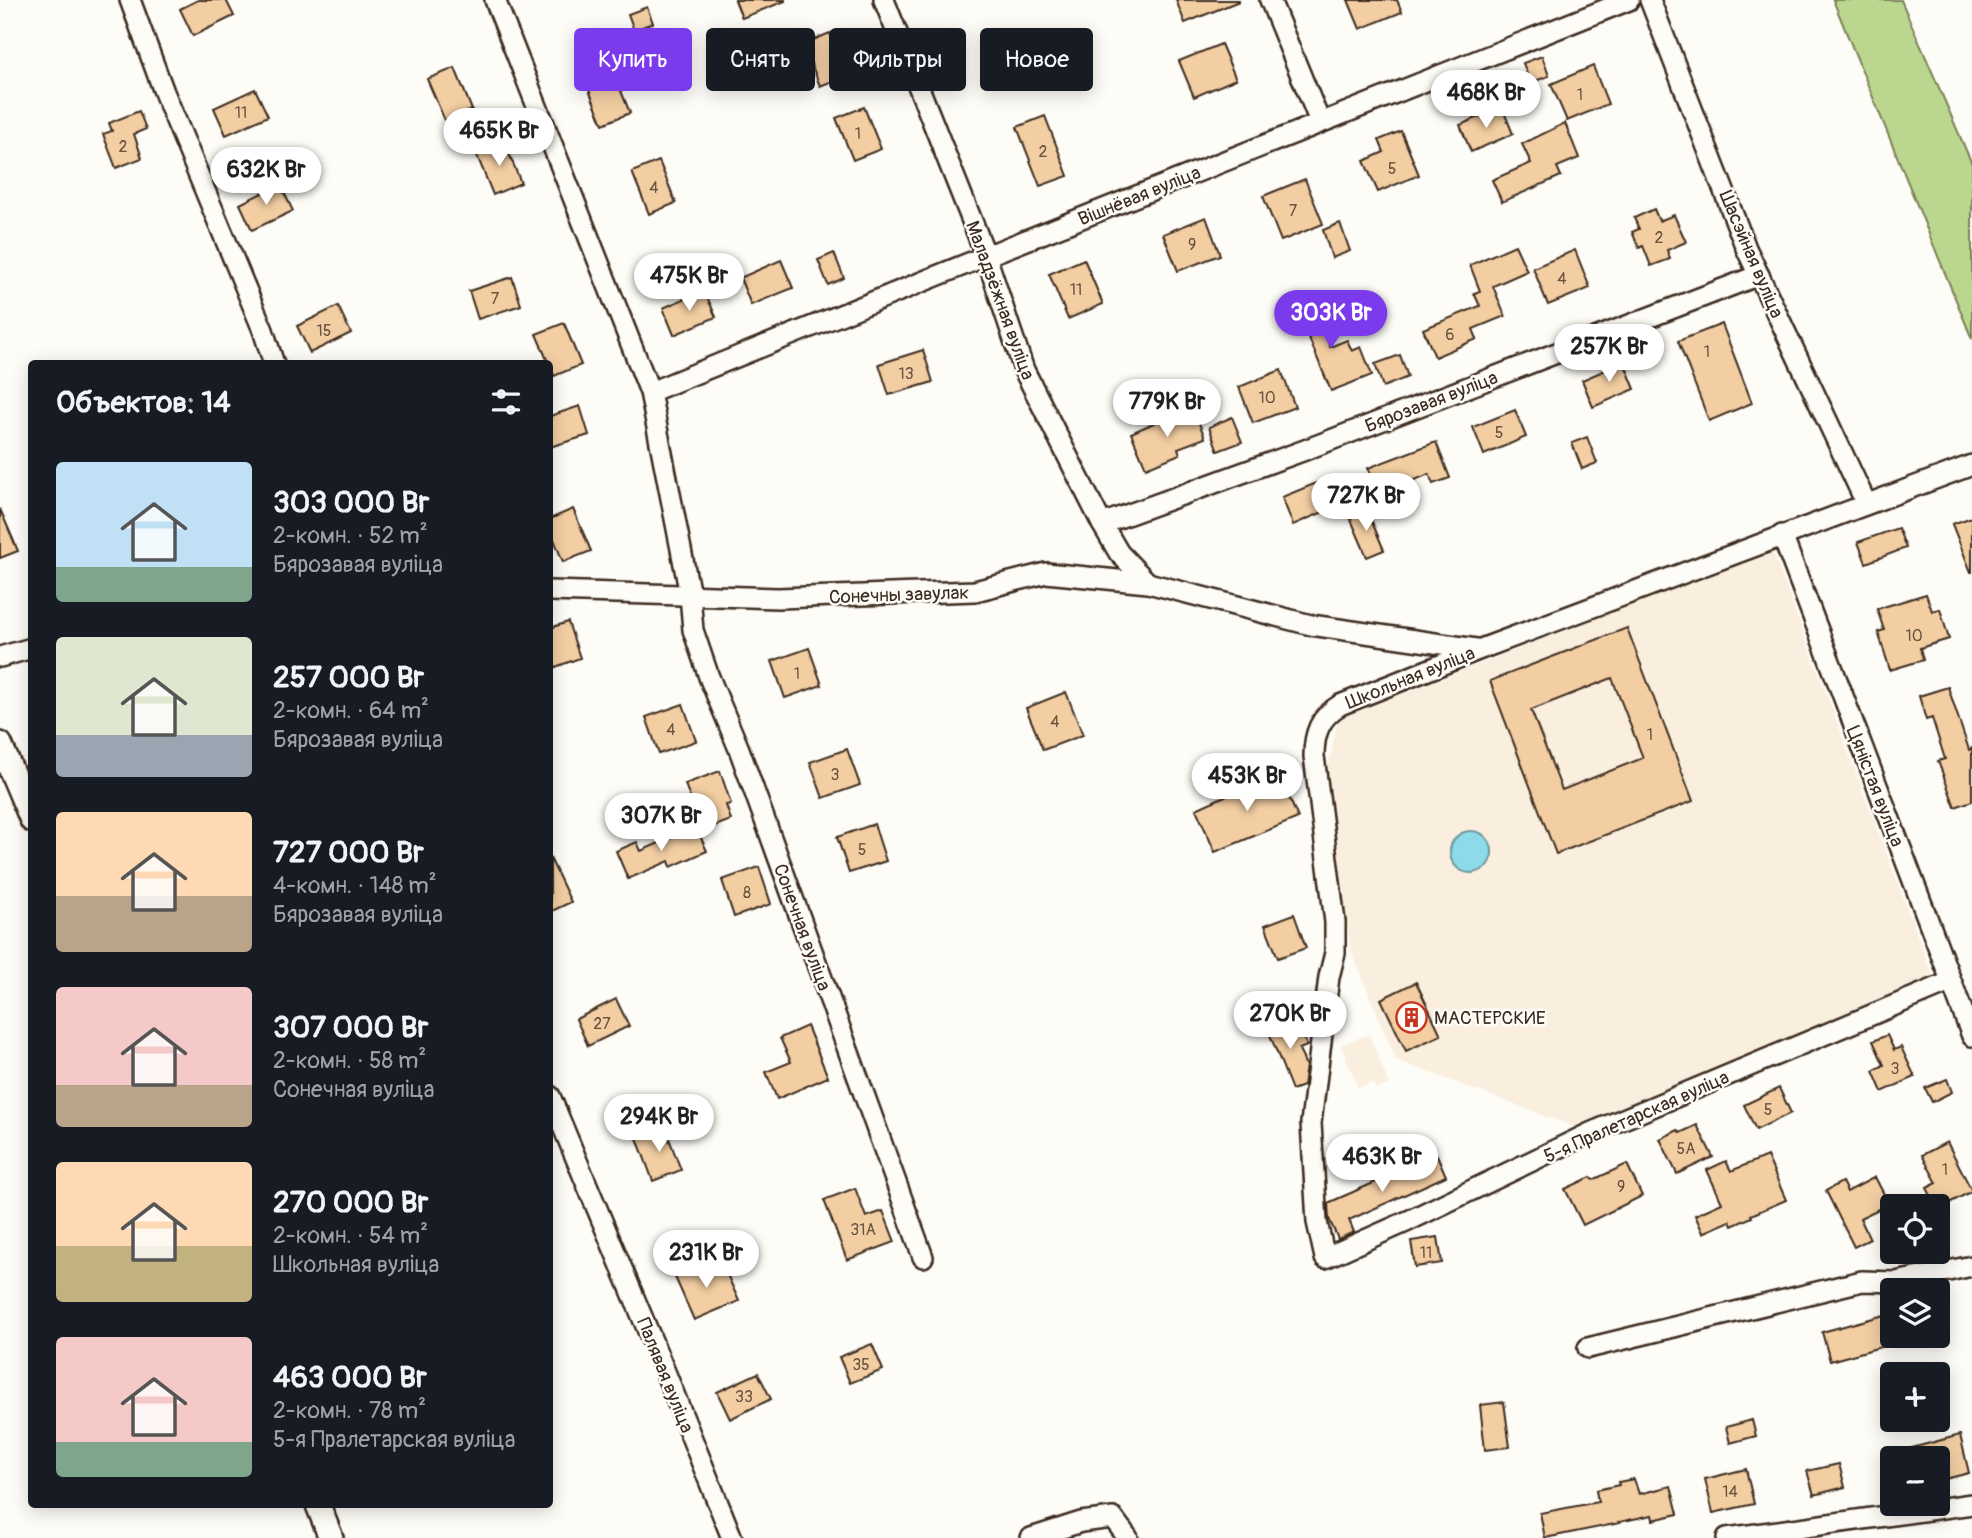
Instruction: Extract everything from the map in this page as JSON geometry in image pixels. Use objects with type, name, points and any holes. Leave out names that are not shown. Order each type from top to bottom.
[{"type":"street","points":[[130,0],[169,105],[263,330],[273,360]]},
{"type":"street","points":[[495,0],[650,392],[690,595]]},
{"type":"street","name":"Маладзёжная вуліца","points":[[884,0],[986,256],[1024,370],[1119,553],[1149,583]]},
{"type":"street","points":[[1270,0],[1320,122]]},
{"type":"street","name":"Вішнёвая вуліца","points":[[650,392],[1629,0]]},
{"type":"street","name":"Шасэйная вуліца","points":[[1650,0],[1746,248],[1866,503]]},
{"type":"street","name":"Бярозавая вуліца","points":[[1102,524],[1318,445],[1759,275]]},
{"type":"street","name":"Школьная вуліца","points":[[1325,1258],[1317,1222],[1311,1123],[1329,977],[1335,953],[1335,922],[1314,756],[1314,740],[1328,713],[1340,705],[1478,650],[1972,465]]},
{"type":"street","name":"Цяністая вуліца","points":[[1782,535],[1972,1036]]},
{"type":"street","name":"Сонечны завулак","points":[[553,591],[778,598],[975,591],[1046,573],[1149,583],[1311,625],[1478,650]]},
{"type":"street","name":"Сонечная вуліца","points":[[690,595],[693,631],[709,677],[739,749],[923,1257]]},
{"type":"street","points":[[0,657],[28,649]]},
{"type":"street","points":[[0,744],[28,810]]},
{"type":"street","name":"5-я Пралетарская вуліца","points":[[1325,1258],[1590,1133],[1950,982]]},
{"type":"street","name":"Палявая вуліца","points":[[553,1103],[732,1538]]},
{"type":"street","points":[[1588,1348],[1862,1281],[1896,1282],[1972,1266]]},
{"type":"street","points":[[1727,1538],[1972,1504]]},
{"type":"street","points":[[319,1508],[331,1538]]},
{"type":"street","points":[[1031,1538],[1081,1522],[1113,1518],[1128,1538]]},
{"type":"shaded area","points":[[1772,550],[1935,982],[1577,1128],[1396,1060],[1351,950],[1326,779],[1338,719]]},
{"type":"shaded area","points":[[1369,1034],[1389,1084],[1376,1089],[1373,1082],[1358,1088],[1341,1045]]},
{"type":"green space","points":[[1833,0],[1901,0],[1972,164],[1972,339]]},
{"type":"water","points":[[1471,831],[1486,837],[1492,852],[1486,867],[1471,873],[1456,867],[1450,852],[1456,837]]},
{"type":"building","points":[[198,0],[226,0],[234,16],[193,36],[180,9]]},
{"type":"building","points":[[735,0],[785,0],[785,1],[742,18]]},
{"type":"building","points":[[1176,0],[1239,0],[1239,1],[1185,23]]},
{"type":"building","points":[[1348,0],[1397,0],[1402,12],[1360,29]]},
{"type":"building","points":[[647,7],[653,23],[633,28],[628,14]]},
{"type":"building","points":[[829,33],[829,82],[820,86],[815,74],[815,39]]},
{"type":"building","points":[[1221,44],[1236,79],[1194,97],[1179,61]]},
{"type":"building","points":[[1542,56],[1549,76],[1530,83],[1523,63]]},
{"type":"building","points":[[1593,66],[1608,104],[1567,121],[1551,84]]},
{"type":"building","points":[[455,68],[472,110],[445,121],[427,79]]},
{"type":"building","points":[[255,89],[268,116],[226,135],[214,108]]},
{"type":"building","points":[[589,91],[621,91],[630,113],[603,124]]},
{"type":"building","points":[[864,107],[881,149],[853,160],[836,118]]},
{"type":"building","points":[[1502,107],[1513,134],[1471,152],[1460,125]]},
{"type":"building","points":[[139,111],[146,129],[134,134],[142,158],[116,168],[103,134],[112,131],[109,123]]},
{"type":"building","points":[[1045,116],[1068,176],[1040,186],[1017,127]]},
{"type":"building","points":[[1565,123],[1579,158],[1557,167],[1561,176],[1502,202],[1492,180],[1531,163],[1522,144]]},
{"type":"building","points":[[1401,131],[1419,175],[1378,192],[1364,161],[1384,152],[1379,140]]},
{"type":"building","points":[[504,141],[521,183],[493,195],[476,153]]},
{"type":"building","points":[[659,161],[676,203],[649,214],[632,172]]},
{"type":"building","points":[[1305,179],[1323,224],[1281,241],[1263,196]]},
{"type":"building","points":[[280,184],[293,211],[252,230],[240,204]]},
{"type":"building","points":[[1654,209],[1659,221],[1674,215],[1686,242],[1667,250],[1670,259],[1651,266],[1643,246],[1639,248],[1632,232],[1639,229],[1634,218]]},
{"type":"building","points":[[1206,217],[1220,255],[1178,271],[1163,234]]},
{"type":"building","points":[[1340,223],[1350,251],[1332,258],[1323,230]]},
{"type":"building","points":[[1515,245],[1527,271],[1493,286],[1505,316],[1473,329],[1477,339],[1435,357],[1423,329],[1480,306],[1474,293],[1480,291],[1470,265]]},
{"type":"building","points":[[1575,250],[1590,288],[1548,305],[1533,268]]},
{"type":"building","points":[[834,253],[844,278],[828,285],[818,260]]},
{"type":"building","points":[[1084,259],[1103,304],[1068,319],[1049,274]]},
{"type":"building","points":[[781,260],[793,288],[751,305],[740,278]]},
{"type":"building","points":[[512,277],[521,305],[478,319],[469,291]]},
{"type":"building","points":[[704,290],[716,317],[674,335],[663,308]]},
{"type":"building","points":[[1311,299],[1330,347],[1347,340],[1352,351],[1361,347],[1372,375],[1331,391],[1306,331],[1301,333],[1291,307]]},
{"type":"building","points":[[338,306],[351,333],[310,353],[297,326]]},
{"type":"building","points":[[564,323],[581,365],[554,376],[553,360],[547,360],[536,334]]},
{"type":"building","points":[[1722,324],[1752,403],[1709,421],[1678,341]]},
{"type":"building","points":[[923,350],[933,382],[889,395],[879,364]]},
{"type":"building","points":[[1400,355],[1408,377],[1383,387],[1375,364]]},
{"type":"building","points":[[1624,362],[1635,389],[1593,407],[1582,380]]},
{"type":"building","points":[[1281,370],[1295,407],[1253,423],[1239,387]]},
{"type":"building","points":[[580,406],[589,435],[553,446],[553,415]]},
{"type":"building","points":[[1515,410],[1526,437],[1484,455],[1473,427]]},
{"type":"building","points":[[1195,413],[1205,438],[1178,448],[1180,454],[1146,468],[1131,433],[1165,418],[1167,423]]},
{"type":"building","points":[[1232,417],[1242,442],[1218,451],[1209,427]]},
{"type":"building","points":[[1587,437],[1597,463],[1582,469],[1572,443]]},
{"type":"building","points":[[1436,442],[1450,478],[1433,484],[1429,474],[1379,495],[1368,468]]},
{"type":"building","points":[[1324,480],[1335,507],[1293,525],[1282,497]]},
{"type":"building","points":[[1366,508],[1384,550],[1367,557],[1349,515]]},
{"type":"building","points":[[0,509],[18,551],[0,558]]},
{"type":"building","points":[[573,509],[591,551],[563,562],[553,537],[553,518]]},
{"type":"building","points":[[1972,517],[1972,572],[1971,572],[1952,524]]},
{"type":"building","points":[[1898,528],[1906,548],[1866,563],[1858,542]]},
{"type":"building","points":[[1926,594],[1932,611],[1940,609],[1949,639],[1920,648],[1923,660],[1890,670],[1878,632],[1884,630],[1877,609]]},
{"type":"building","points":[[568,622],[580,658],[553,668],[553,627]]},
{"type":"building","points":[[1627,628],[1693,801],[1556,854],[1490,681]],"holes":[[[1612,678],[1643,758],[1562,790],[1531,710]]]},
{"type":"building","points":[[809,648],[822,685],[785,698],[772,661]]},
{"type":"building","points":[[1948,687],[1969,750],[1972,748],[1972,801],[1955,807],[1938,761],[1945,759],[1932,718],[1926,720],[1919,696]]},
{"type":"building","points":[[1066,692],[1083,735],[1043,750],[1026,708]]},
{"type":"building","points":[[683,704],[696,741],[659,754],[646,717]]},
{"type":"building","points":[[847,749],[860,785],[823,798],[810,762]]},
{"type":"building","points":[[720,771],[731,804],[726,805],[731,820],[702,831],[685,784]]},
{"type":"building","points":[[1278,772],[1298,818],[1215,852],[1196,809]]},
{"type":"building","points":[[874,824],[886,861],[849,873],[837,837]]},
{"type":"building","points":[[696,827],[707,851],[671,867],[669,861],[628,879],[616,851],[637,842],[641,851]]},
{"type":"building","points":[[553,864],[571,902],[553,911]]},
{"type":"building","points":[[759,867],[771,904],[734,917],[722,880]]},
{"type":"building","points":[[1294,914],[1306,948],[1278,958],[1265,925]]},
{"type":"building","name":"МАСТЕРСКИЕ","points":[[1416,982],[1441,1035],[1406,1051],[1381,999]]},
{"type":"building","points":[[616,999],[629,1026],[588,1046],[576,1019]]},
{"type":"building","points":[[1296,1018],[1307,1046],[1299,1049],[1306,1066],[1303,1086],[1292,1090],[1268,1030]]},
{"type":"building","points":[[807,1026],[828,1077],[777,1099],[766,1072],[791,1062],[780,1038]]},
{"type":"building","points":[[1887,1035],[1894,1050],[1901,1047],[1915,1077],[1882,1092],[1873,1071],[1884,1065],[1873,1041]]},
{"type":"building","points":[[1947,1079],[1952,1092],[1932,1102],[1925,1088]]},
{"type":"building","points":[[1779,1088],[1791,1113],[1756,1130],[1744,1105]]},
{"type":"building","points":[[1697,1125],[1713,1157],[1677,1174],[1660,1139]]},
{"type":"building","points":[[665,1128],[681,1170],[653,1181],[637,1138]]},
{"type":"building","points":[[1947,1142],[1972,1191],[1950,1203],[1950,1194],[1930,1194],[1927,1188],[1937,1183],[1922,1155]]},
{"type":"building","points":[[1437,1155],[1446,1176],[1349,1220],[1354,1232],[1338,1239],[1329,1219],[1328,1203]]},
{"type":"building","points":[[1767,1156],[1786,1200],[1732,1226],[1730,1221],[1703,1233],[1695,1215],[1722,1203],[1707,1170],[1726,1161],[1731,1171]]},
{"type":"building","points":[[1627,1164],[1642,1196],[1583,1225],[1565,1189],[1591,1177],[1593,1180]]},
{"type":"building","points":[[1875,1177],[1884,1194],[1880,1194],[1880,1208],[1860,1218],[1870,1239],[1854,1247],[1826,1191],[1842,1182],[1847,1192]]},
{"type":"building","points":[[855,1188],[866,1217],[883,1211],[895,1242],[847,1260],[824,1200]]},
{"type":"building","points":[[1438,1237],[1442,1263],[1415,1267],[1411,1241]]},
{"type":"building","points":[[713,1261],[718,1273],[725,1270],[739,1301],[694,1320],[675,1277]]},
{"type":"building","points":[[1880,1316],[1880,1347],[1830,1361],[1822,1332]]},
{"type":"building","points":[[872,1344],[883,1370],[850,1383],[839,1357]]},
{"type":"building","points":[[758,1373],[771,1399],[730,1419],[717,1392]]},
{"type":"building","points":[[1504,1402],[1510,1447],[1485,1450],[1480,1405]]},
{"type":"building","points":[[1752,1420],[1756,1436],[1730,1443],[1726,1427]]},
{"type":"building","points":[[1960,1435],[1969,1473],[1950,1478],[1950,1446],[1919,1446]]},
{"type":"building","points":[[1839,1464],[1845,1487],[1814,1495],[1807,1471]]},
{"type":"building","points":[[1746,1469],[1754,1504],[1713,1513],[1705,1479]]},
{"type":"building","points":[[1634,1479],[1639,1494],[1671,1486],[1678,1514],[1653,1520],[1652,1515],[1545,1538],[1540,1513],[1598,1502],[1596,1490]]},
{"type":"place","name":"МАСТЕРСКИЕ","points":[[1411,1017]]}]
